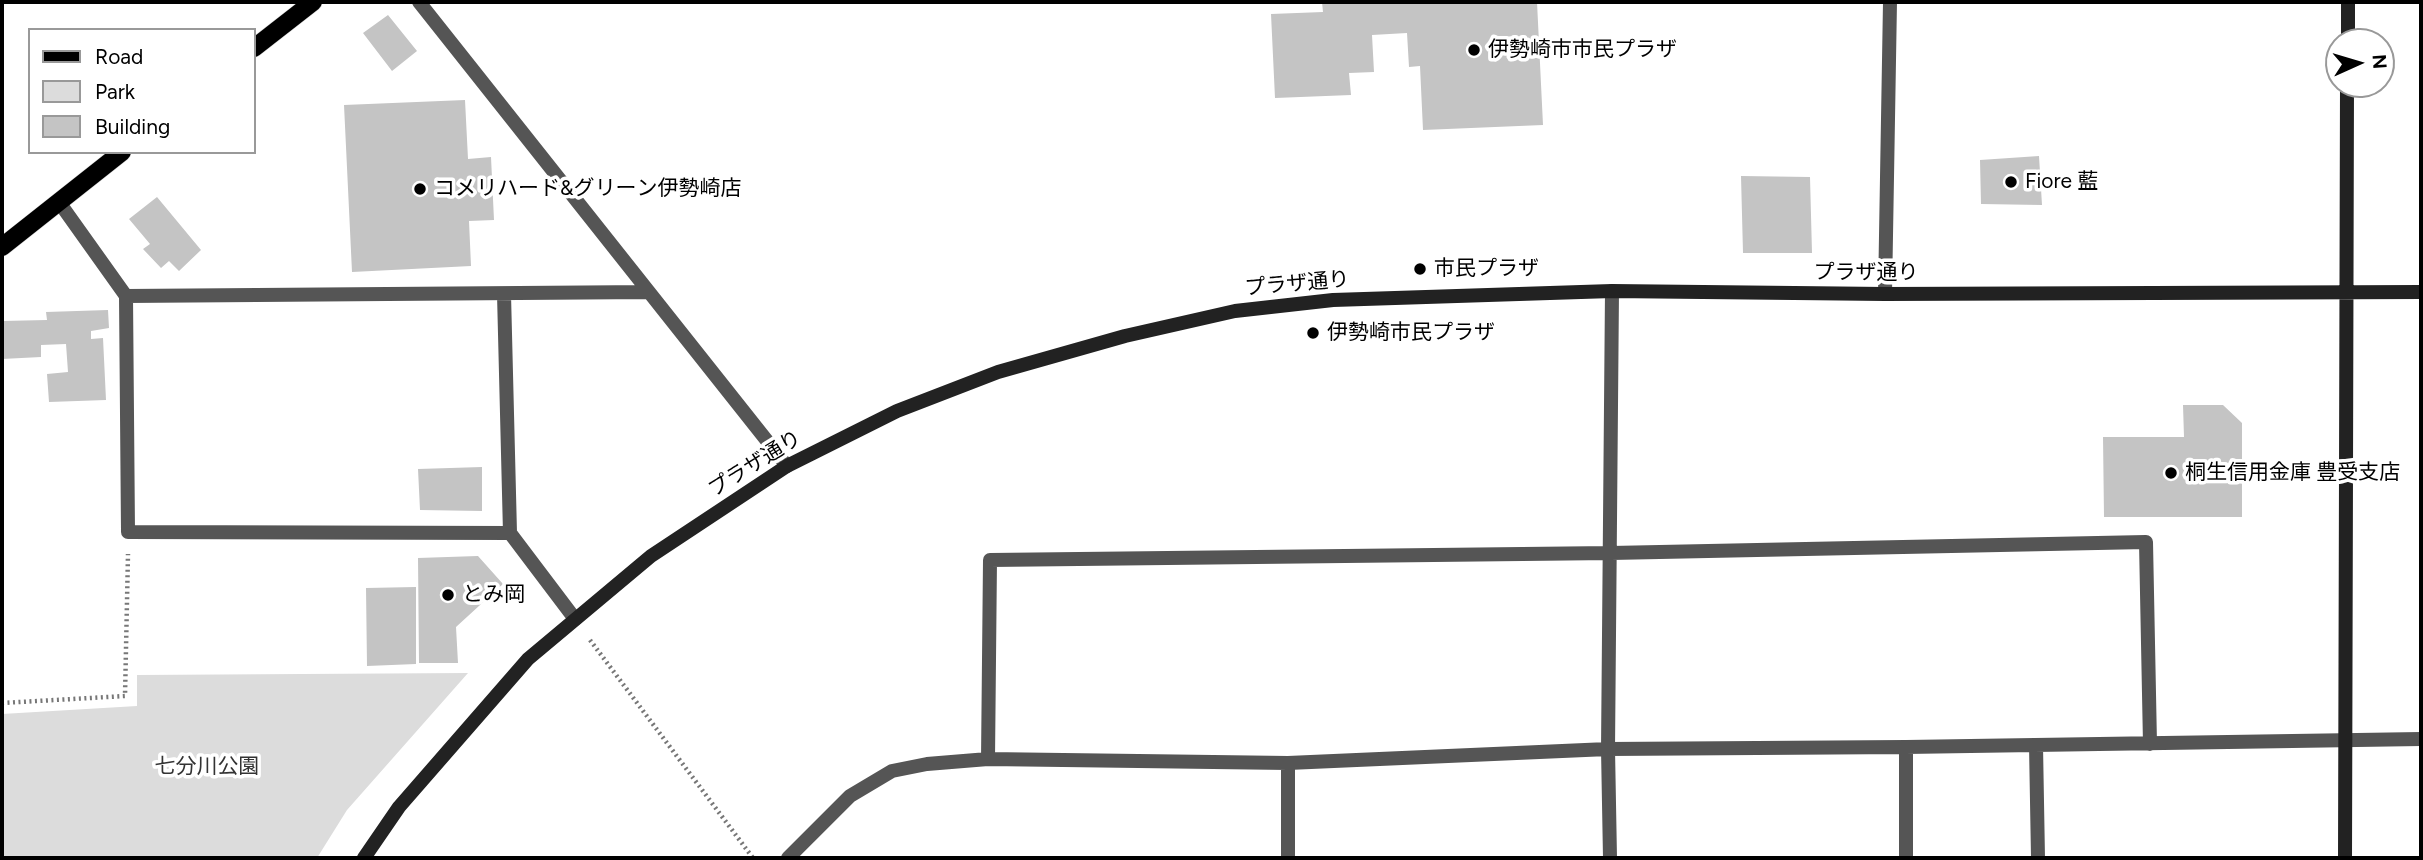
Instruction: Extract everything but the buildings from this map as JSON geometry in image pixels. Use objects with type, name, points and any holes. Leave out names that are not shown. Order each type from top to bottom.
[{"type":"main road","points":[[256,46],[313,2]]},
{"type":"main road","points":[[2,247],[119,154]]},
{"type":"street","points":[[419,2],[787,466]]},
{"type":"street","points":[[1885,294],[1890,2]]},
{"type":"street","points":[[2348,2],[2348,28]]},
{"type":"street","points":[[2345,858],[2347,98]]},
{"type":"street","points":[[59,202],[126,296],[128,532],[510,533]]},
{"type":"street","points":[[1610,858],[1608,748],[1612,291]]},
{"type":"street","name":"プラザ通り","points":[[364,858],[398,807],[528,659],[651,556],[787,466],[897,411],[998,372],[1125,336],[1235,311],[1333,300],[1612,291],[1885,294],[2421,292]]},
{"type":"street","points":[[126,296],[649,292]]},
{"type":"street","points":[[505,294],[510,533],[575,620]]},
{"type":"street","points":[[988,759],[990,560],[1611,553],[2146,542],[2150,744]]},
{"type":"street","points":[[788,858],[849,796],[892,771],[927,764],[988,759],[1288,763],[1608,748],[1906,747],[2421,739]]},
{"type":"street","points":[[2036,745],[2038,858]]},
{"type":"street","points":[[1906,747],[1906,858]]},
{"type":"street","points":[[1288,763],[1288,858]]},
{"type":"path","points":[[2,703],[125,696],[128,532]]},
{"type":"path","points":[[575,620],[753,858]]},
{"type":"green space","name":"七分川公園","points":[[468,673],[347,810],[317,858],[4,858],[2,714],[137,706],[137,675]]},
{"type":"place","name":"伊勢崎市市民プラザ","points":[[1474,50]]},
{"type":"place","name":"Fiore 藍","points":[[2011,182]]},
{"type":"place","name":"コメリハード&グリーン伊勢崎店","points":[[420,189]]},
{"type":"place","name":"市民プラザ","points":[[1420,269]]},
{"type":"place","name":"伊勢崎市民プラザ","points":[[1313,333]]},
{"type":"place","name":"桐生信用金庫 豊受支店","points":[[2171,473]]},
{"type":"place","name":"とみ岡","points":[[448,595]]}]
